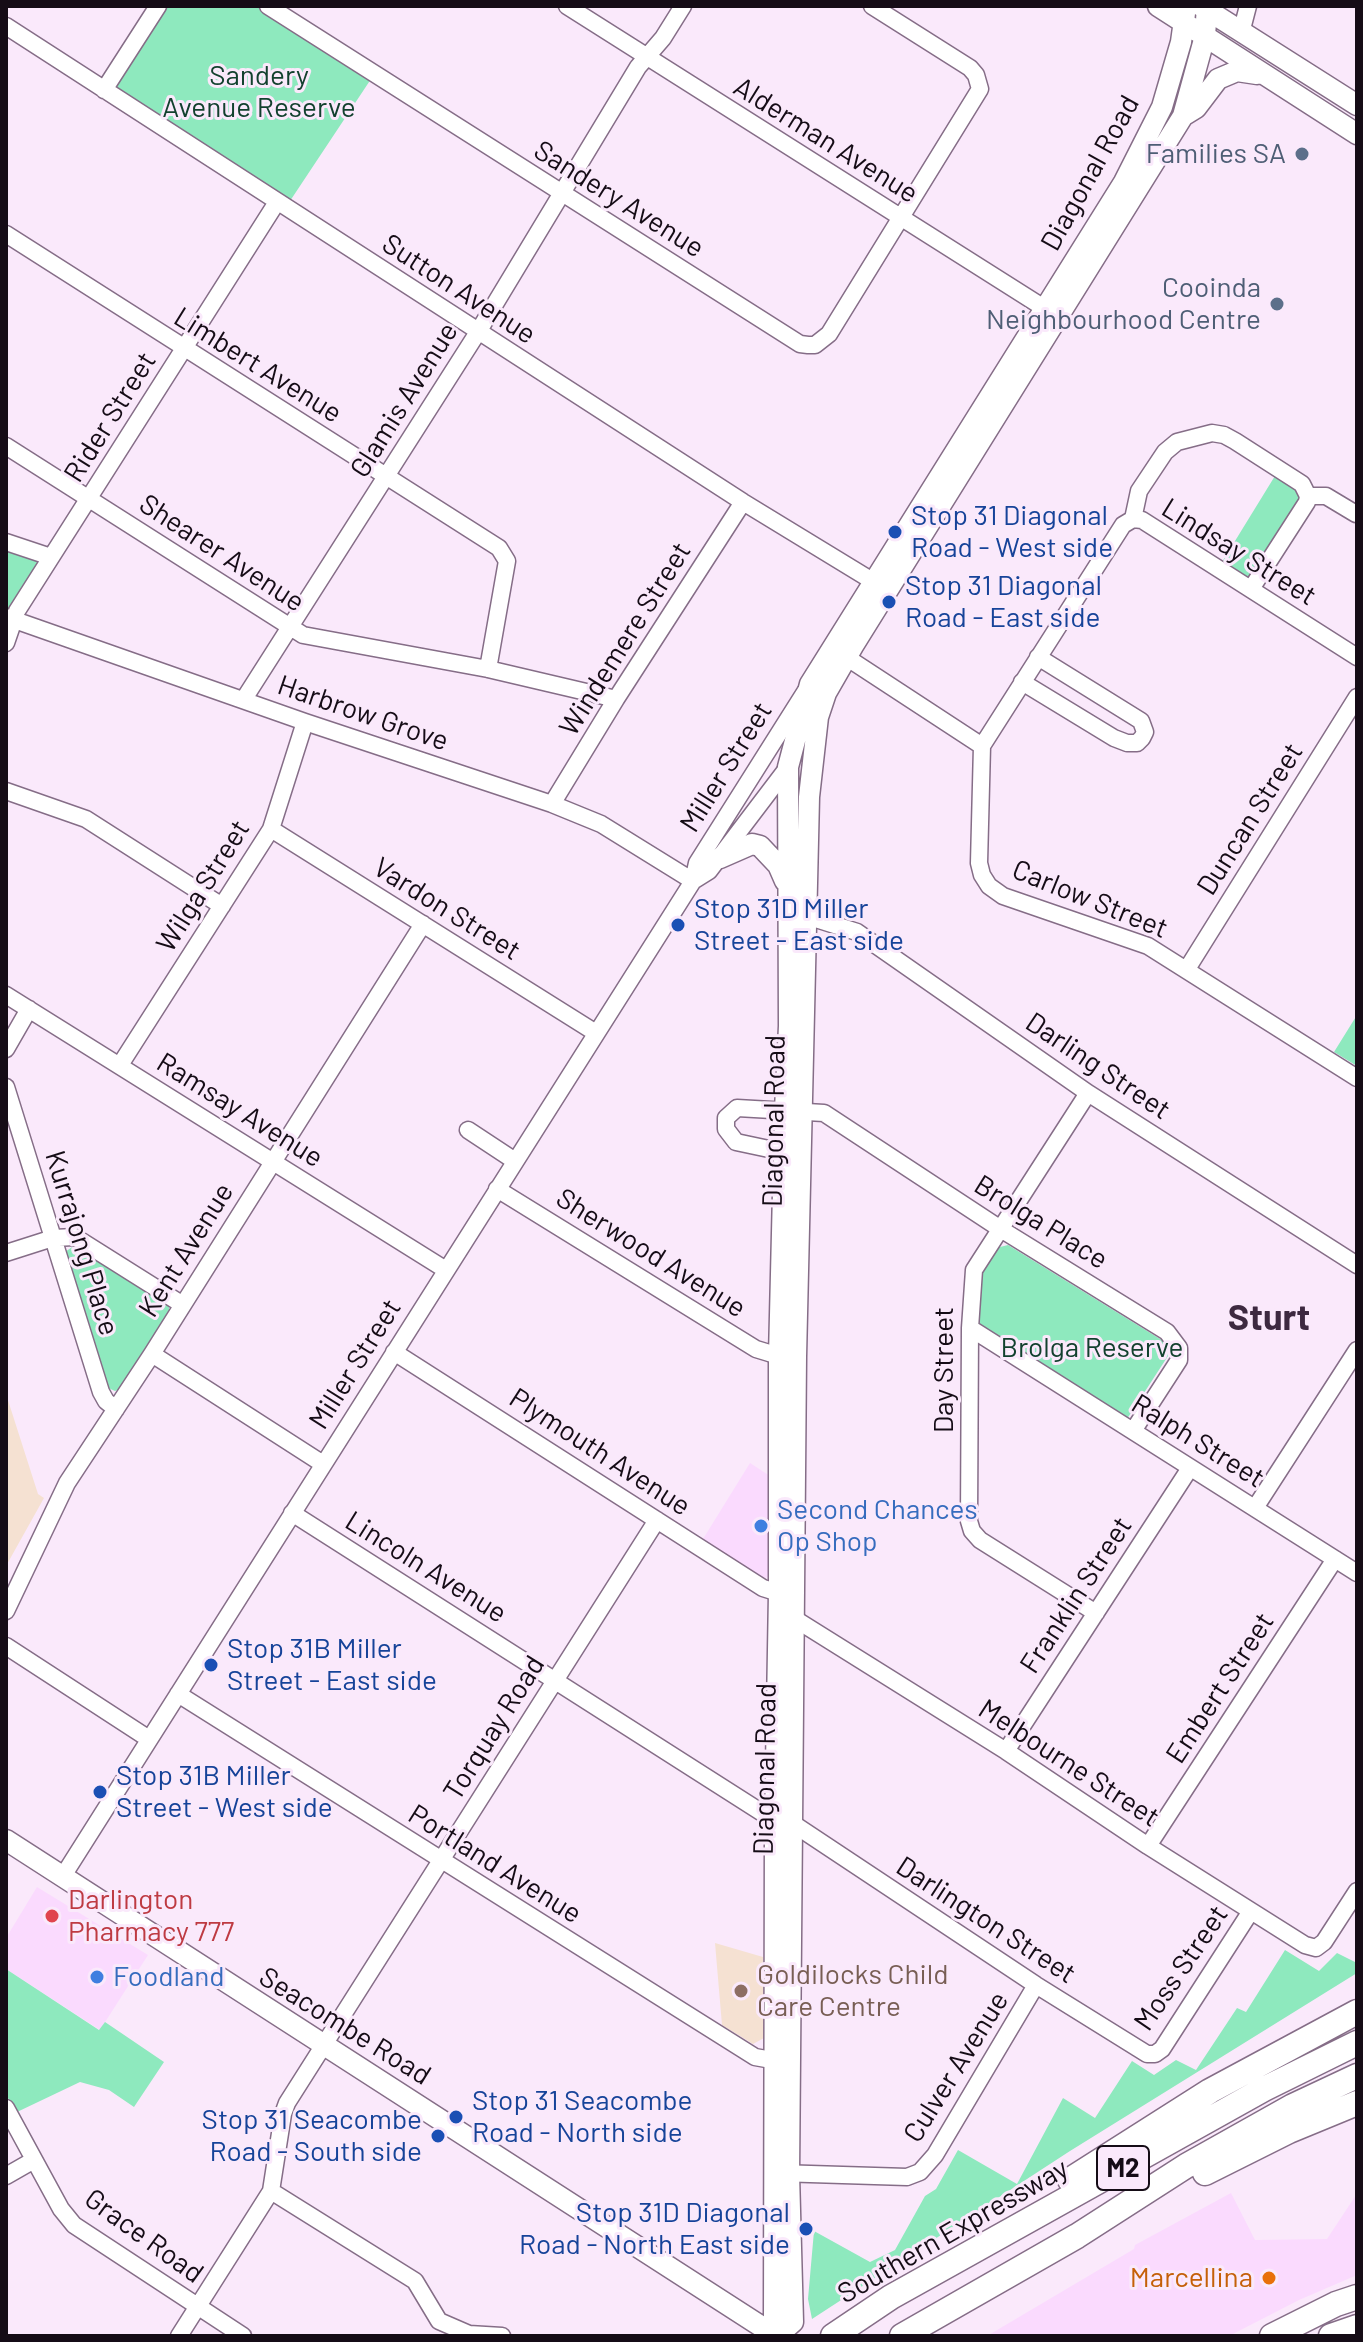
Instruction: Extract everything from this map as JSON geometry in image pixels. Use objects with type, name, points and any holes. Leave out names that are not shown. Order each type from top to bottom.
[{"type":"highway","points":[[891,2297],[984,2233],[1210,2091],[1357,2012]]},
{"type":"highway","name":"Southern Expressway","points":[[833,2336],[891,2297],[1264,2089],[1357,2043]]},
{"type":"highway","name":"M2","points":[[902,2336],[1077,2236],[1186,2166],[1293,2106],[1357,2076]]},
{"type":"highway","name":"M2","points":[[1077,2236],[1289,2131],[1357,2103]]},
{"type":"highway","points":[[1272,2336],[1357,2297]]},
{"type":"highway","points":[[1331,2336],[1357,2327]]},
{"type":"main road","points":[[1158,6],[1186,15],[1205,36],[1357,134]]},
{"type":"main road","points":[[1210,7],[1241,33],[1357,105]]},
{"type":"main road","name":"Diagonal Road","points":[[798,920],[788,888],[788,767],[810,684],[880,586],[1051,312],[1183,116],[1210,7]]},
{"type":"main road","name":"Diagonal Road","points":[[1051,312],[1162,107],[1186,15]]},
{"type":"main road","points":[[1183,116],[1196,108],[1218,79],[1237,71],[1261,74]]},
{"type":"main road","name":"Diagonal Road","points":[[777,2336],[793,2322],[782,2173],[781,2062],[793,1111],[789,1026],[818,717],[826,693],[880,586]]},
{"type":"main road","points":[[788,767],[818,717]]},
{"type":"main road","points":[[720,858],[752,844],[760,846],[778,865],[788,888]]},
{"type":"main road","name":"Diagonal Road","points":[[787,1617],[779,1593],[788,1356],[783,1152],[793,1111]]},
{"type":"main road","name":"Seacombe Road","points":[[6,1840],[777,2336]]},
{"type":"main road","points":[[777,2336],[791,2336]]},
{"type":"street","points":[[104,90],[158,6]]},
{"type":"street","name":"Sandery Avenue","points":[[268,6],[800,344],[815,345],[829,334],[901,218]]},
{"type":"street","name":"Alderman Avenue","points":[[567,6],[1051,312]]},
{"type":"street","name":"Glamis Avenue","points":[[244,699],[478,332],[638,67],[683,6]]},
{"type":"street","points":[[872,6],[970,68],[979,82],[978,95],[901,218]]},
{"type":"street","points":[[1241,33],[1248,6]]},
{"type":"street","name":"Sutton Avenue","points":[[6,26],[743,502],[880,586]]},
{"type":"street","name":"Rider Street","points":[[6,643],[10,618],[277,202]]},
{"type":"street","name":"Limbert Avenue","points":[[6,234],[499,548],[507,561],[488,669]]},
{"type":"street","points":[[846,657],[982,746],[1123,525],[1133,519],[1139,491],[1165,452],[1177,442],[1212,433],[1224,435],[1302,484],[1308,496],[1251,589]]},
{"type":"street","name":"Shearer Avenue","points":[[6,446],[303,635],[488,669],[616,699]]},
{"type":"street","points":[[1308,496],[1326,496],[1356,514]]},
{"type":"street","name":"Windemere Street","points":[[552,804],[743,502]]},
{"type":"street","name":"Lindsay Street","points":[[1133,519],[1142,520],[1357,657]]},
{"type":"street","points":[[6,542],[51,557]]},
{"type":"street","name":"Harbrow Grove","points":[[10,618],[305,722],[552,804],[601,824],[693,881]]},
{"type":"street","points":[[1022,682],[1114,738],[1137,743],[1142,738],[1145,732],[1141,721],[1038,657]]},
{"type":"street","name":"Miller Street","points":[[63,1876],[693,881],[697,863],[810,684]]},
{"type":"street","name":"Duncan Street","points":[[1187,969],[1357,697]]},
{"type":"street","name":"Wilga Street","points":[[120,1065],[271,829],[305,722]]},
{"type":"street","name":"Carlow Street","points":[[982,746],[979,863],[989,886],[1003,896],[1148,946],[1357,1078]]},
{"type":"street","name":"Miller Street","points":[[693,881],[709,871],[720,858],[788,767]]},
{"type":"street","points":[[6,791],[86,819],[222,906]]},
{"type":"street","name":"Vardon Street","points":[[271,829],[596,1033]]},
{"type":"street","name":"Darling Street","points":[[798,920],[816,919],[857,932],[1088,1093],[1357,1265]]},
{"type":"street","name":"Kent Avenue","points":[[6,1611],[67,1483],[152,1354],[423,924]]},
{"type":"street","name":"Ramsay Avenue","points":[[6,995],[446,1270]]},
{"type":"street","points":[[6,1049],[29,1009]]},
{"type":"street","name":"Kurrajong Place","points":[[6,1087],[101,1392],[116,1409]]},
{"type":"street","name":"Day Street","points":[[1088,1093],[974,1270],[970,1328],[969,1521],[972,1531],[980,1540],[1096,1613]]},
{"type":"street","name":"Diagonal Road","points":[[783,1152],[736,1142],[726,1129],[726,1118],[737,1108],[793,1111]]},
{"type":"street","name":"Brolga Place","points":[[793,1111],[824,1113],[999,1228],[1167,1332],[1179,1348],[1179,1360],[1133,1431]]},
{"type":"street","points":[[468,1130],[515,1161]]},
{"type":"street","name":"Sherwood Avenue","points":[[497,1189],[756,1349],[788,1356]]},
{"type":"street","points":[[6,1253],[53,1238],[67,1236],[82,1240],[183,1305]]},
{"type":"street","name":"Ralph Street","points":[[970,1328],[1357,1573]]},
{"type":"street","points":[[1255,1508],[1357,1350]]},
{"type":"street","name":"Plymouth Avenue","points":[[394,1352],[763,1588],[779,1593]]},
{"type":"street","points":[[152,1354],[323,1464]]},
{"type":"street","name":"Franklin Street","points":[[1006,1751],[1190,1468]]},
{"type":"street","name":"Lincoln Avenue","points":[[292,1513],[783,1822]]},
{"type":"street","name":"Torquay Road","points":[[271,2191],[283,2114],[440,1860],[657,1520]]},
{"type":"street","name":"Embert Street","points":[[1148,1846],[1335,1559]]},
{"type":"street","name":"Melbourne Street","points":[[787,1617],[1006,1751],[1148,1846],[1305,1945],[1316,1948],[1324,1942],[1357,1891]]},
{"type":"street","points":[[6,1646],[149,1739]]},
{"type":"street","name":"Portland Avenue","points":[[178,1694],[755,2057],[781,2062]]},
{"type":"street","name":"Darlington Street","points":[[783,1822],[1036,1985],[1147,2054],[1155,2054]]},
{"type":"street","name":"Moss Street","points":[[1155,2054],[1162,2049],[1251,1911]]},
{"type":"street","name":"Culver Avenue","points":[[782,2173],[907,2177],[920,2172],[935,2155],[1036,1985]]},
{"type":"street","name":"Grace Road","points":[[9,2113],[61,2209],[74,2225],[243,2336]]},
{"type":"street","points":[[6,2176],[34,2160]]},
{"type":"street","points":[[179,2336],[271,2191],[415,2281],[439,2321],[469,2334],[502,2336]]},
{"type":"shaded area","points":[[6,1394],[38,1494],[44,1498],[6,1566]]},
{"type":"shaded area","points":[[750,1463],[773,1478],[773,1576],[763,1578],[703,1539]]},
{"type":"shaded area","points":[[37,1887],[148,1955],[100,2030],[6,1969],[6,1938]]},
{"type":"shaded area","name":"Goldilocks Child Care Centre","points":[[715,1943],[763,1957],[764,2038],[753,2044],[722,2025]]},
{"type":"shaded area","points":[[1231,2193],[1255,2240],[1327,2239],[1356,2195],[1357,2275],[1229,2336],[987,2336],[1134,2249],[1135,2245]]},
{"type":"green space","name":"Sandery Avenue Reserve","points":[[161,6],[263,6],[373,76],[290,201],[111,85]]},
{"type":"green space","points":[[1278,471],[1305,496],[1250,586],[1219,567]]},
{"type":"green space","points":[[6,545],[46,558],[15,609],[6,614]]},
{"type":"green space","points":[[1357,1015],[1357,1066],[1334,1052]]},
{"type":"green space","points":[[75,1245],[165,1300],[169,1306],[169,1311],[120,1389],[115,1391],[106,1387],[65,1252]]},
{"type":"green space","name":"Brolga Reserve","points":[[1008,1245],[1165,1342],[1168,1356],[1127,1419],[980,1327],[979,1275],[996,1248]]},
{"type":"green space","points":[[1285,1950],[1319,1971],[1337,1953],[1357,1963],[1357,1973],[1070,2151],[812,2319],[808,2299],[814,2231],[870,2262],[895,2250],[925,2196],[936,2189],[958,2150],[1017,2184],[1063,2098],[1095,2118],[1132,2061],[1154,2075],[1176,2060],[1196,2070],[1237,2008],[1246,2012]]},
{"type":"green space","points":[[6,1969],[99,2030],[105,2022],[164,2062],[134,2107],[109,2090],[80,2082],[17,2112],[6,2095]]},
{"type":"place","name":"Families SA","points":[[1302,154]]},
{"type":"place","name":"Cooinda Neighbourhood Centre","points":[[1277,304]]},
{"type":"place","name":"Stop 31 Diagonal Road - West side","points":[[895,532]]},
{"type":"place","name":"Stop 31 Diagonal Road - East side","points":[[889,602]]},
{"type":"place","name":"Stop 31D Miller Street - East side","points":[[678,925]]},
{"type":"place","name":"Second Chances Op Shop","points":[[761,1526]]},
{"type":"place","name":"Stop 31B Miller Street - East side","points":[[211,1665]]},
{"type":"place","name":"Stop 31B Miller Street - West side","points":[[100,1792]]},
{"type":"place","name":"Darlington Pharmacy 777","points":[[52,1916]]},
{"type":"place","name":"Foodland","points":[[97,1977]]},
{"type":"place","name":"Goldilocks Child Care Centre","points":[[741,1991]]},
{"type":"place","name":"Stop 31 Seacombe Road - North side","points":[[456,2117]]},
{"type":"place","name":"Stop 31 Seacombe Road - South side","points":[[438,2136]]},
{"type":"place","name":"Stop 31D Diagonal Road - North East side","points":[[806,2229]]},
{"type":"place","name":"Marcellina","points":[[1269,2278]]},
{"type":"district","name":"Sturt","points":[[1269,1318]]}]
